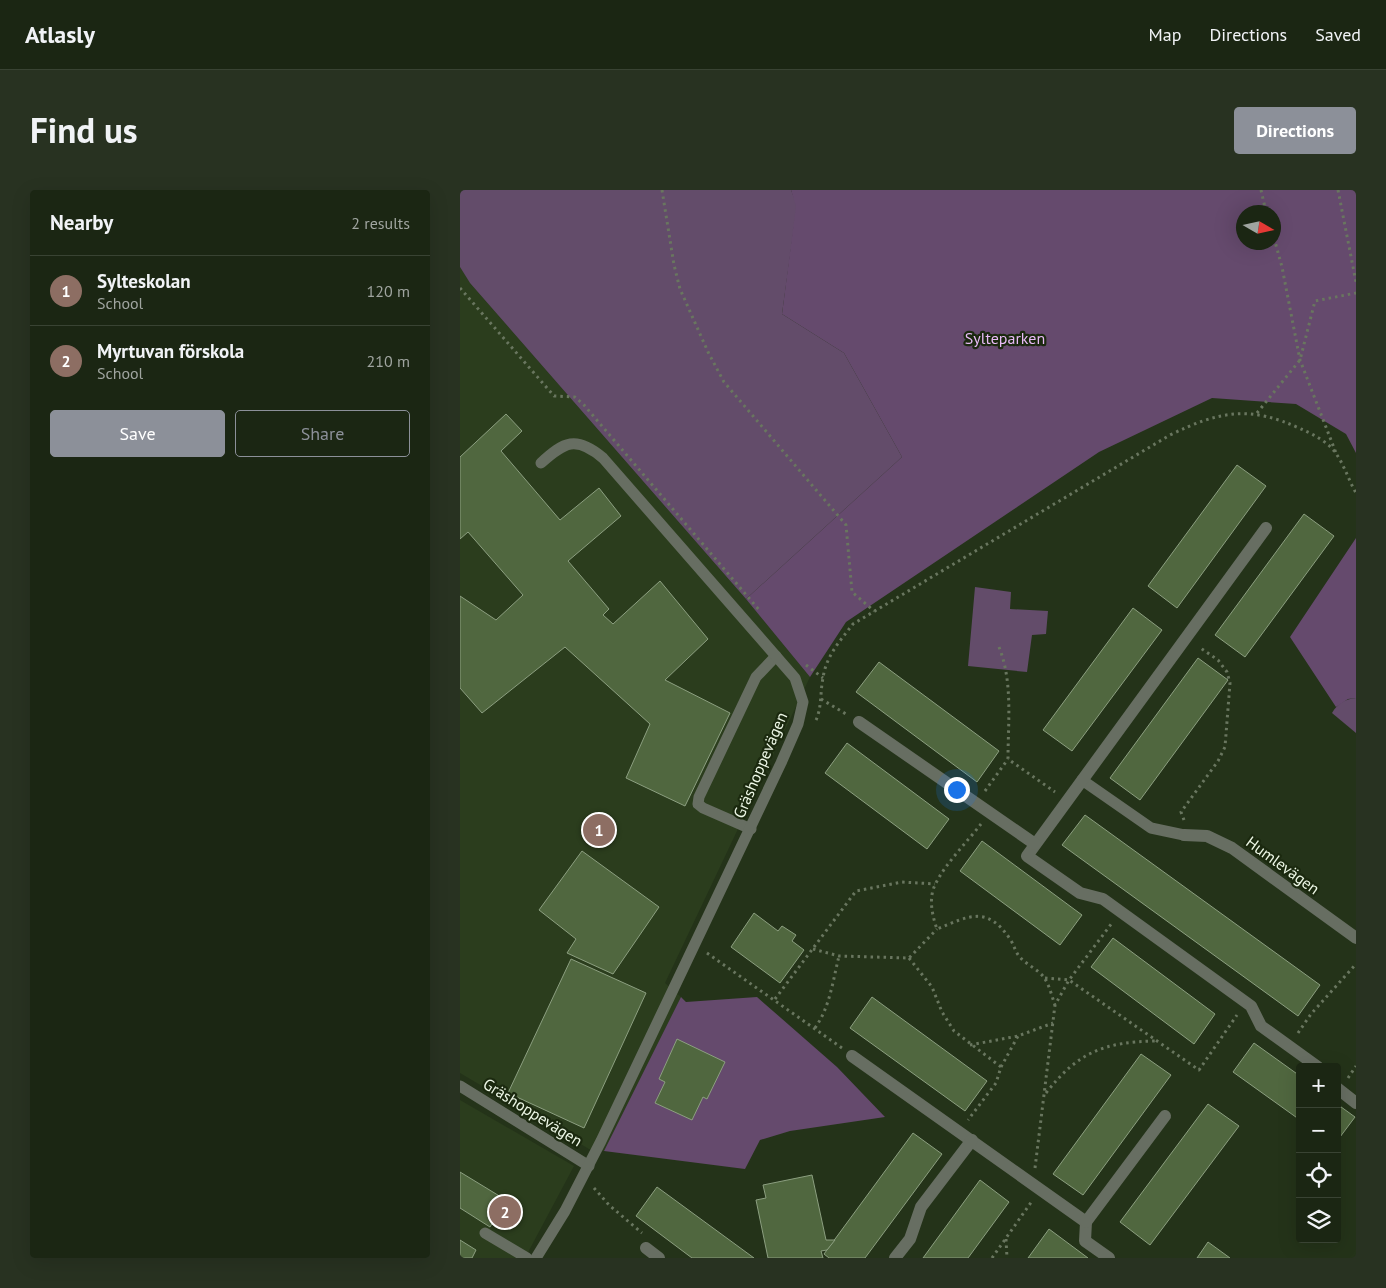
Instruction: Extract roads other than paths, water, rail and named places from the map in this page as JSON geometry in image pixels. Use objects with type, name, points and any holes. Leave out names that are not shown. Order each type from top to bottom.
[{"type":"street","points":[[1266,528],[1027,856],[1080,892],[1103,899],[1246,1002],[1251,1006],[1261,1026],[1312,1063]]},
{"type":"street","points":[[859,722],[1035,844]]},
{"type":"street","name":"Humlevägen","points":[[1186,835],[1207,836],[1232,848],[1356,938]]},
{"type":"street","points":[[852,1056],[1086,1222]]},
{"type":"street","points":[[1341,1091],[1356,1103]]},
{"type":"street","points":[[1109,1258],[1085,1241],[1086,1222],[1165,1116]]},
{"type":"street","points":[[895,1258],[910,1238],[921,1207],[972,1140]]},
{"type":"street","points":[[646,1248],[659,1258]]},
{"type":"lane","name":"Gräshoppevägen","points":[[536,1258],[589,1166],[750,829],[798,724],[803,702],[795,678],[595,451],[569,443],[558,447],[541,463]]},
{"type":"lane","points":[[750,829],[703,808],[698,804],[698,797],[756,676],[776,656]]},
{"type":"lane","points":[[1082,780],[1151,828],[1186,835]]},
{"type":"lane","name":"Gräshoppevägen","points":[[460,1086],[589,1166]]},
{"type":"lane","points":[[485,1233],[527,1258]]},
{"type":"place","name":"Sylteskolan","points":[[599,830]]},
{"type":"place","name":"Myrtuvan förskola","points":[[505,1212]]},
{"type":"park label","name":"Sylteparken","points":[[1005,338]]}]
